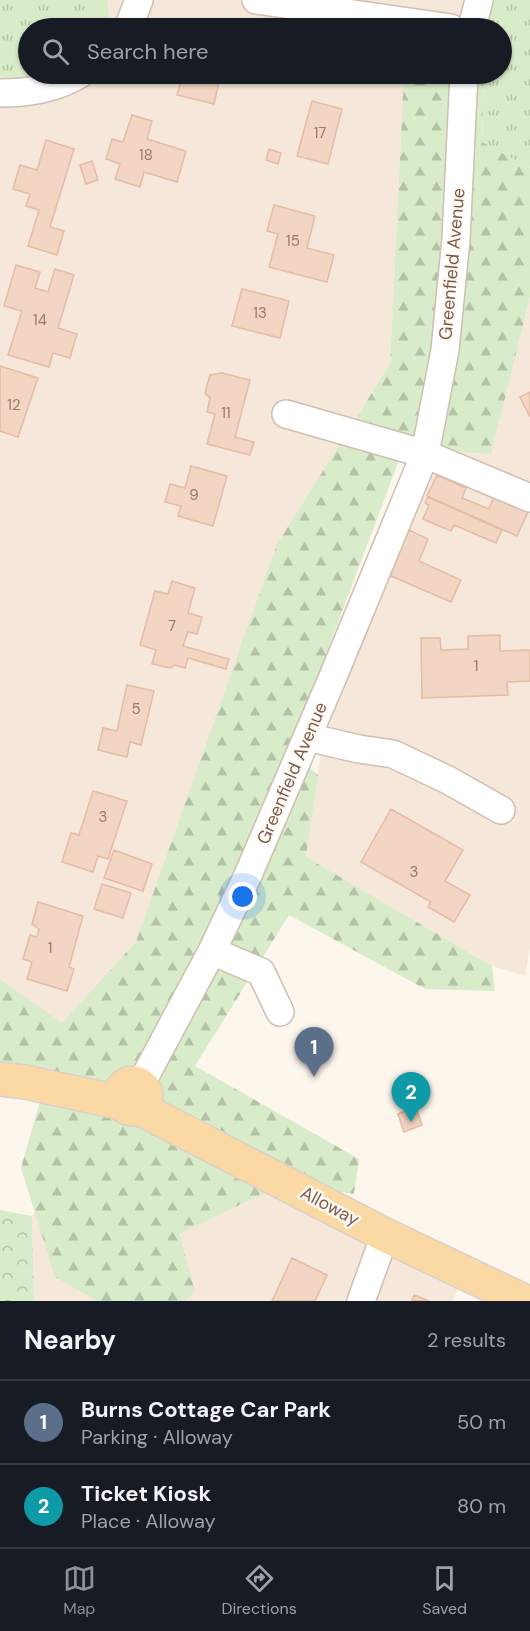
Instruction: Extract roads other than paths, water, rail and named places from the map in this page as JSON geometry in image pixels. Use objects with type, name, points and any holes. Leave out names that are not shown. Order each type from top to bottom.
[{"type":"main road","name":"Alloway","points":[[0,1079],[134,1099],[385,1234],[524,1301]]},
{"type":"street","points":[[132,18],[139,0]]},
{"type":"street","points":[[256,0],[381,18]]},
{"type":"street","points":[[474,18],[479,0]]},
{"type":"street","points":[[0,93],[25,92],[50,88],[59,84]]},
{"type":"street","name":"Greenfield Avenue","points":[[134,1099],[212,951],[248,875],[425,454],[445,350],[452,283],[464,84]]},
{"type":"street","points":[[286,414],[425,454],[530,498]]},
{"type":"street","points":[[307,736],[359,749],[393,754],[448,780],[501,810]]},
{"type":"street","points":[[212,951],[261,972],[280,1012]]},
{"type":"street","points":[[361,1301],[385,1234]]},
{"type":"place","name":"Burns Cottage Car Park","points":[[314,1077]]},
{"type":"place","name":"Ticket Kiosk","points":[[411,1122]]}]
